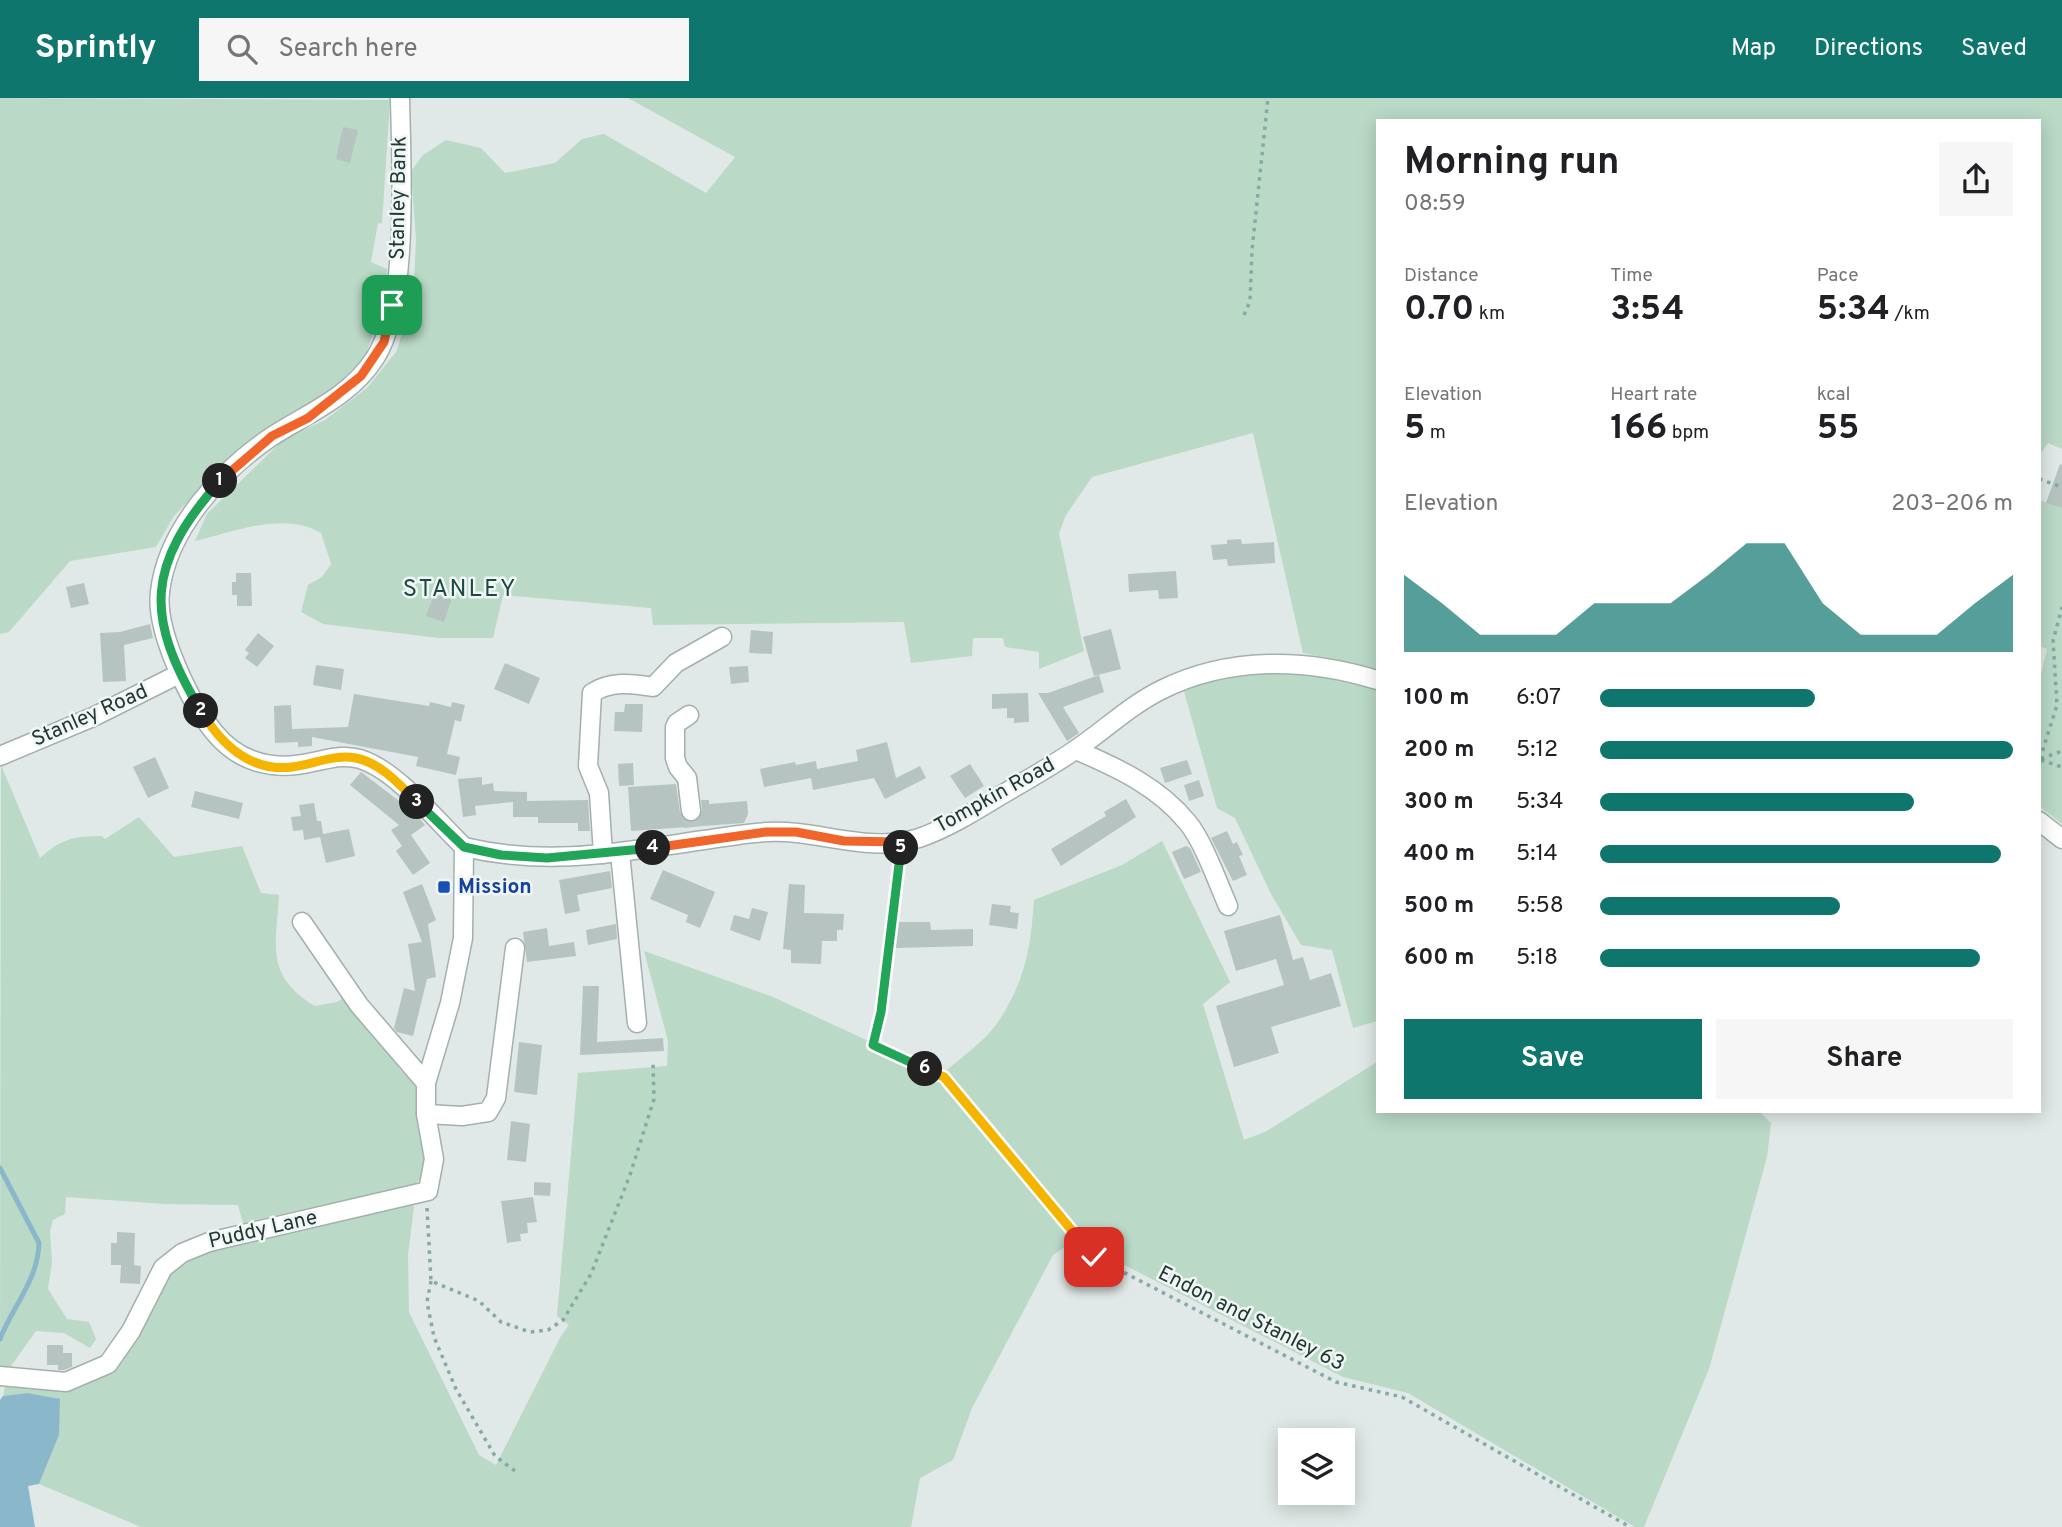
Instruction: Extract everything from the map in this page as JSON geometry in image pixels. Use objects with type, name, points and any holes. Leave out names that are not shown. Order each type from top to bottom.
[{"type":"street","name":"Stanley Bank","points":[[400,98],[402,194],[398,265],[384,342],[361,376],[336,398],[272,436],[244,458],[200,504],[178,536],[159,594],[166,636],[179,674],[214,732],[235,753],[260,764],[290,767],[339,757],[358,758],[378,766],[464,847]]},
{"type":"street","points":[[637,1023],[612,853],[599,793],[588,766],[592,693],[601,687],[628,683],[653,687],[676,663],[722,637]]},
{"type":"street","name":"Tompkin Road","points":[[464,847],[501,855],[547,858],[612,853],[693,826],[796,832],[844,841],[901,842],[919,838],[969,815],[1076,750],[1129,708],[1192,677],[1247,664],[1303,663],[1346,670],[1376,680]]},
{"type":"street","name":"Stanley Road","points":[[0,756],[93,717],[179,674]]},
{"type":"street","points":[[689,715],[677,723],[675,758],[687,778],[693,826]]},
{"type":"street","points":[[1076,750],[1110,764],[1154,789],[1190,824],[1228,906]]},
{"type":"street","points":[[2041,823],[2062,839]]},
{"type":"street","points":[[428,1191],[435,1158],[426,1114],[426,1083],[450,1003],[463,938],[464,847]]},
{"type":"street","points":[[302,922],[359,1005],[426,1083]]},
{"type":"street","points":[[426,1114],[462,1116],[488,1112],[496,1098],[515,948]]},
{"type":"street","name":"Puddy Lane","points":[[2,1376],[66,1382],[108,1364],[131,1331],[163,1268],[182,1253],[209,1242],[428,1191]]},
{"type":"path","points":[[1244,315],[1250,301],[1252,250],[1268,98]]},
{"type":"path","points":[[2041,480],[2062,487]]},
{"type":"path","points":[[2057,705],[2053,641],[2062,607]]},
{"type":"path","points":[[2041,754],[2062,696]]},
{"type":"path","points":[[2041,759],[2062,751]]},
{"type":"path","points":[[2041,761],[2062,767]]},
{"type":"path","name":"Endon and Stanley 63","points":[[901,842],[902,860],[881,1012],[873,1045],[944,1077],[1094,1257],[1336,1382],[1402,1397],[1630,1527]]},
{"type":"path","points":[[431,1281],[478,1301],[501,1322],[530,1332],[548,1330],[563,1320],[591,1274],[630,1175],[654,1099],[653,1062]]},
{"type":"path","points":[[428,1191],[426,1223],[431,1281],[427,1302],[434,1337],[456,1389],[495,1457],[515,1471]]},
{"type":"green space","points":[[0,98],[390,100],[382,224],[378,223],[371,262],[387,269],[383,303],[365,357],[321,401],[225,463],[174,516],[156,547],[70,561],[9,632],[0,634]]},
{"type":"green space","points":[[628,98],[2062,98],[2062,449],[2048,443],[2041,453],[2041,119],[1376,119],[1376,673],[1344,661],[1303,653],[1253,433],[1092,477],[1066,515],[1059,533],[1084,651],[1039,669],[1039,652],[1005,647],[1003,638],[973,638],[972,656],[911,663],[904,622],[653,625],[651,608],[503,595],[493,638],[439,638],[323,624],[301,612],[308,585],[322,577],[331,564],[321,533],[306,527],[275,523],[195,541],[207,514],[284,439],[325,420],[367,388],[396,352],[413,301],[416,239],[411,171],[423,155],[446,140],[481,148],[505,173],[555,163],[582,139],[604,134],[706,193],[735,157]]},
{"type":"green space","points":[[2041,501],[2062,508],[2062,824],[2041,808],[2041,674],[2047,649],[2041,647]]},
{"type":"green space","points":[[1287,670],[1349,677],[1376,686],[1376,1021],[1353,1028],[1332,950],[1301,945],[1271,894],[1235,818],[1217,808],[1183,688],[1238,672]]},
{"type":"green space","points":[[1,765],[40,858],[68,840],[92,836],[102,836],[105,839],[139,817],[174,857],[242,846],[261,893],[279,895],[277,959],[288,983],[315,1006],[337,1002],[345,997],[395,1058],[400,1070],[418,1086],[428,1161],[425,1174],[414,1185],[389,1194],[243,1223],[238,1205],[165,1204],[66,1197],[65,1214],[53,1220],[50,1231],[52,1262],[48,1289],[67,1319],[89,1322],[96,1339],[90,1348],[64,1333],[36,1331],[11,1366],[0,1367]]},
{"type":"green space","points":[[1162,841],[1230,982],[1203,1004],[1244,1140],[1267,1131],[1376,1063],[1376,1113],[1761,1113],[1771,1123],[1767,1157],[1709,1369],[1644,1527],[1635,1527],[1408,1393],[1343,1377],[1099,1252],[1086,1233],[1053,1255],[972,1408],[953,1460],[920,1478],[911,1527],[141,1527],[39,1484],[59,1435],[27,1393],[3,1396],[6,1381],[56,1386],[90,1381],[115,1365],[169,1270],[190,1255],[400,1202],[414,1206],[408,1255],[409,1312],[479,1455],[496,1465],[569,1325],[557,1316],[578,1073],[667,1066],[668,1041],[644,951],[773,997],[873,1043],[947,1070],[987,1035],[998,1022],[1015,992],[1025,964],[1034,900],[1122,865]]},
{"type":"water","points":[[27,1393],[60,1399],[59,1435],[39,1484],[28,1486],[35,1527],[0,1527],[0,1400],[3,1396]]},
{"type":"building","points":[[343,127],[358,130],[350,163],[336,159]]},
{"type":"building","points":[[2060,464],[2062,465],[2062,508],[2046,503]]},
{"type":"building","points":[[1241,539],[1242,544],[1274,542],[1275,563],[1228,566],[1227,559],[1213,560],[1211,545],[1227,544],[1227,540]]},
{"type":"building","points":[[1176,571],[1178,598],[1159,599],[1158,590],[1129,592],[1128,574]]},
{"type":"building","points":[[236,573],[251,573],[252,606],[237,606],[237,595],[232,595],[232,582],[236,582]]},
{"type":"building","points":[[84,583],[89,604],[71,608],[66,587]]},
{"type":"building","points":[[434,594],[451,600],[444,622],[426,616]]},
{"type":"building","points":[[150,624],[153,638],[124,645],[126,681],[103,682],[100,633],[120,632]]},
{"type":"building","points":[[1111,629],[1121,669],[1094,676],[1083,637]]},
{"type":"building","points":[[751,630],[773,632],[772,654],[749,653]]},
{"type":"building","points":[[258,633],[274,646],[257,667],[245,658],[249,653],[245,650]]},
{"type":"building","points":[[505,663],[540,678],[529,704],[494,689]]},
{"type":"building","points":[[316,665],[344,669],[341,690],[313,685]]},
{"type":"building","points":[[748,666],[749,682],[731,684],[729,667]]},
{"type":"building","points":[[1099,675],[1104,692],[1063,707],[1079,733],[1067,741],[1038,693],[1048,693]]},
{"type":"building","points":[[1028,693],[1029,722],[1014,723],[1014,718],[1007,718],[1007,708],[992,709],[992,694]]},
{"type":"building","points":[[354,694],[429,706],[430,702],[451,707],[452,702],[465,705],[461,722],[455,720],[447,754],[460,757],[456,775],[416,766],[418,757],[312,737],[312,746],[298,747],[298,742],[275,743],[274,706],[291,705],[292,729],[348,727]]},
{"type":"building","points":[[625,704],[643,704],[642,732],[614,731],[615,712],[624,712]]},
{"type":"building","points":[[887,742],[896,778],[920,766],[926,778],[885,799],[874,778],[813,790],[811,778],[764,787],[760,769],[816,761],[817,769],[858,761],[856,750]]},
{"type":"building","points":[[155,757],[169,788],[148,798],[133,767]]},
{"type":"building","points":[[1187,760],[1192,774],[1165,783],[1160,768]]},
{"type":"building","points":[[633,763],[634,785],[619,786],[618,764]]},
{"type":"building","points":[[970,764],[984,786],[965,798],[950,776]]},
{"type":"building","points":[[361,772],[415,813],[425,825],[411,835],[430,863],[413,875],[396,851],[402,846],[391,830],[399,825],[350,785]]},
{"type":"building","points":[[482,777],[482,785],[493,783],[494,791],[527,792],[527,801],[588,800],[590,831],[578,831],[578,823],[538,823],[538,817],[513,817],[513,802],[475,806],[476,815],[463,817],[458,779]]},
{"type":"building","points":[[1199,780],[1204,796],[1189,801],[1184,785]]},
{"type":"building","points":[[676,784],[680,812],[686,821],[698,820],[702,810],[701,800],[709,800],[709,804],[747,801],[748,814],[744,823],[631,831],[628,787]]},
{"type":"building","points":[[195,791],[243,803],[239,819],[191,807]]},
{"type":"building","points":[[1126,799],[1136,817],[1061,866],[1051,849],[1106,816],[1104,812]]},
{"type":"building","points":[[314,803],[317,821],[321,821],[323,834],[349,829],[355,856],[326,863],[320,837],[304,840],[303,830],[293,831],[291,817],[301,816],[299,805]]},
{"type":"building","points":[[1227,831],[1233,844],[1237,842],[1243,855],[1239,856],[1247,875],[1233,881],[1211,838]]},
{"type":"building","points":[[1186,846],[1190,848],[1201,872],[1184,879],[1172,852]]},
{"type":"building","points":[[663,870],[715,892],[700,928],[686,922],[688,915],[650,899]]},
{"type":"building","points":[[610,871],[612,888],[577,895],[580,911],[565,914],[559,880]]},
{"type":"building","points":[[422,884],[436,920],[428,924],[436,977],[427,979],[413,1036],[397,1032],[394,1028],[404,988],[415,991],[408,944],[422,942],[403,892]]},
{"type":"building","points":[[789,884],[805,885],[804,913],[844,914],[843,930],[837,930],[837,941],[822,941],[821,964],[791,963],[791,950],[783,949]]},
{"type":"building","points":[[992,904],[1011,906],[1010,912],[1019,913],[1017,929],[989,925]]},
{"type":"building","points":[[752,908],[768,912],[760,941],[730,930],[734,915],[749,919]]},
{"type":"building","points":[[1280,915],[1293,960],[1303,957],[1310,980],[1331,973],[1341,1006],[1271,1027],[1279,1053],[1234,1067],[1216,1006],[1284,985],[1276,959],[1236,971],[1224,931]]},
{"type":"building","points":[[896,922],[930,922],[931,930],[973,929],[973,946],[896,948]]},
{"type":"building","points":[[616,924],[617,939],[588,945],[586,930]]},
{"type":"building","points":[[547,928],[549,946],[574,942],[576,956],[527,962],[523,932]]},
{"type":"building","points":[[583,986],[599,986],[597,1042],[663,1038],[664,1051],[580,1055]]},
{"type":"building","points":[[519,1042],[542,1045],[537,1095],[514,1092]]},
{"type":"building","points":[[511,1121],[530,1124],[526,1162],[507,1160]]},
{"type":"building","points":[[534,1182],[551,1183],[550,1196],[534,1195]]},
{"type":"building","points":[[533,1197],[537,1222],[527,1223],[528,1233],[520,1234],[521,1241],[507,1243],[501,1201]]},
{"type":"building","points":[[117,1232],[135,1233],[134,1265],[141,1266],[140,1284],[120,1283],[121,1265],[111,1265],[111,1243],[117,1243]]},
{"type":"building","points":[[47,1345],[63,1345],[63,1353],[72,1353],[72,1367],[58,1370],[58,1365],[47,1365]]},
{"type":"waterway","points":[[0,1168],[39,1243],[30,1281],[0,1339]]},
{"type":"tunnel","points":[[691,811],[693,827]]},
{"type":"place","name":"Mission","points":[[444,887]]},
{"type":"district","name":"STANLEY","points":[[460,590]]},
{"type":"route","points":[[392,305],[384,342],[361,376],[308,418],[272,436],[244,458],[200,504],[178,536],[159,594],[166,636],[179,674],[214,732],[235,753],[260,764],[290,767],[339,757],[358,758],[378,766],[464,847],[501,855],[547,858],[603,855],[766,832],[796,832],[844,841],[901,842],[902,860],[881,1012],[873,1045],[944,1077],[1094,1257]]}]
